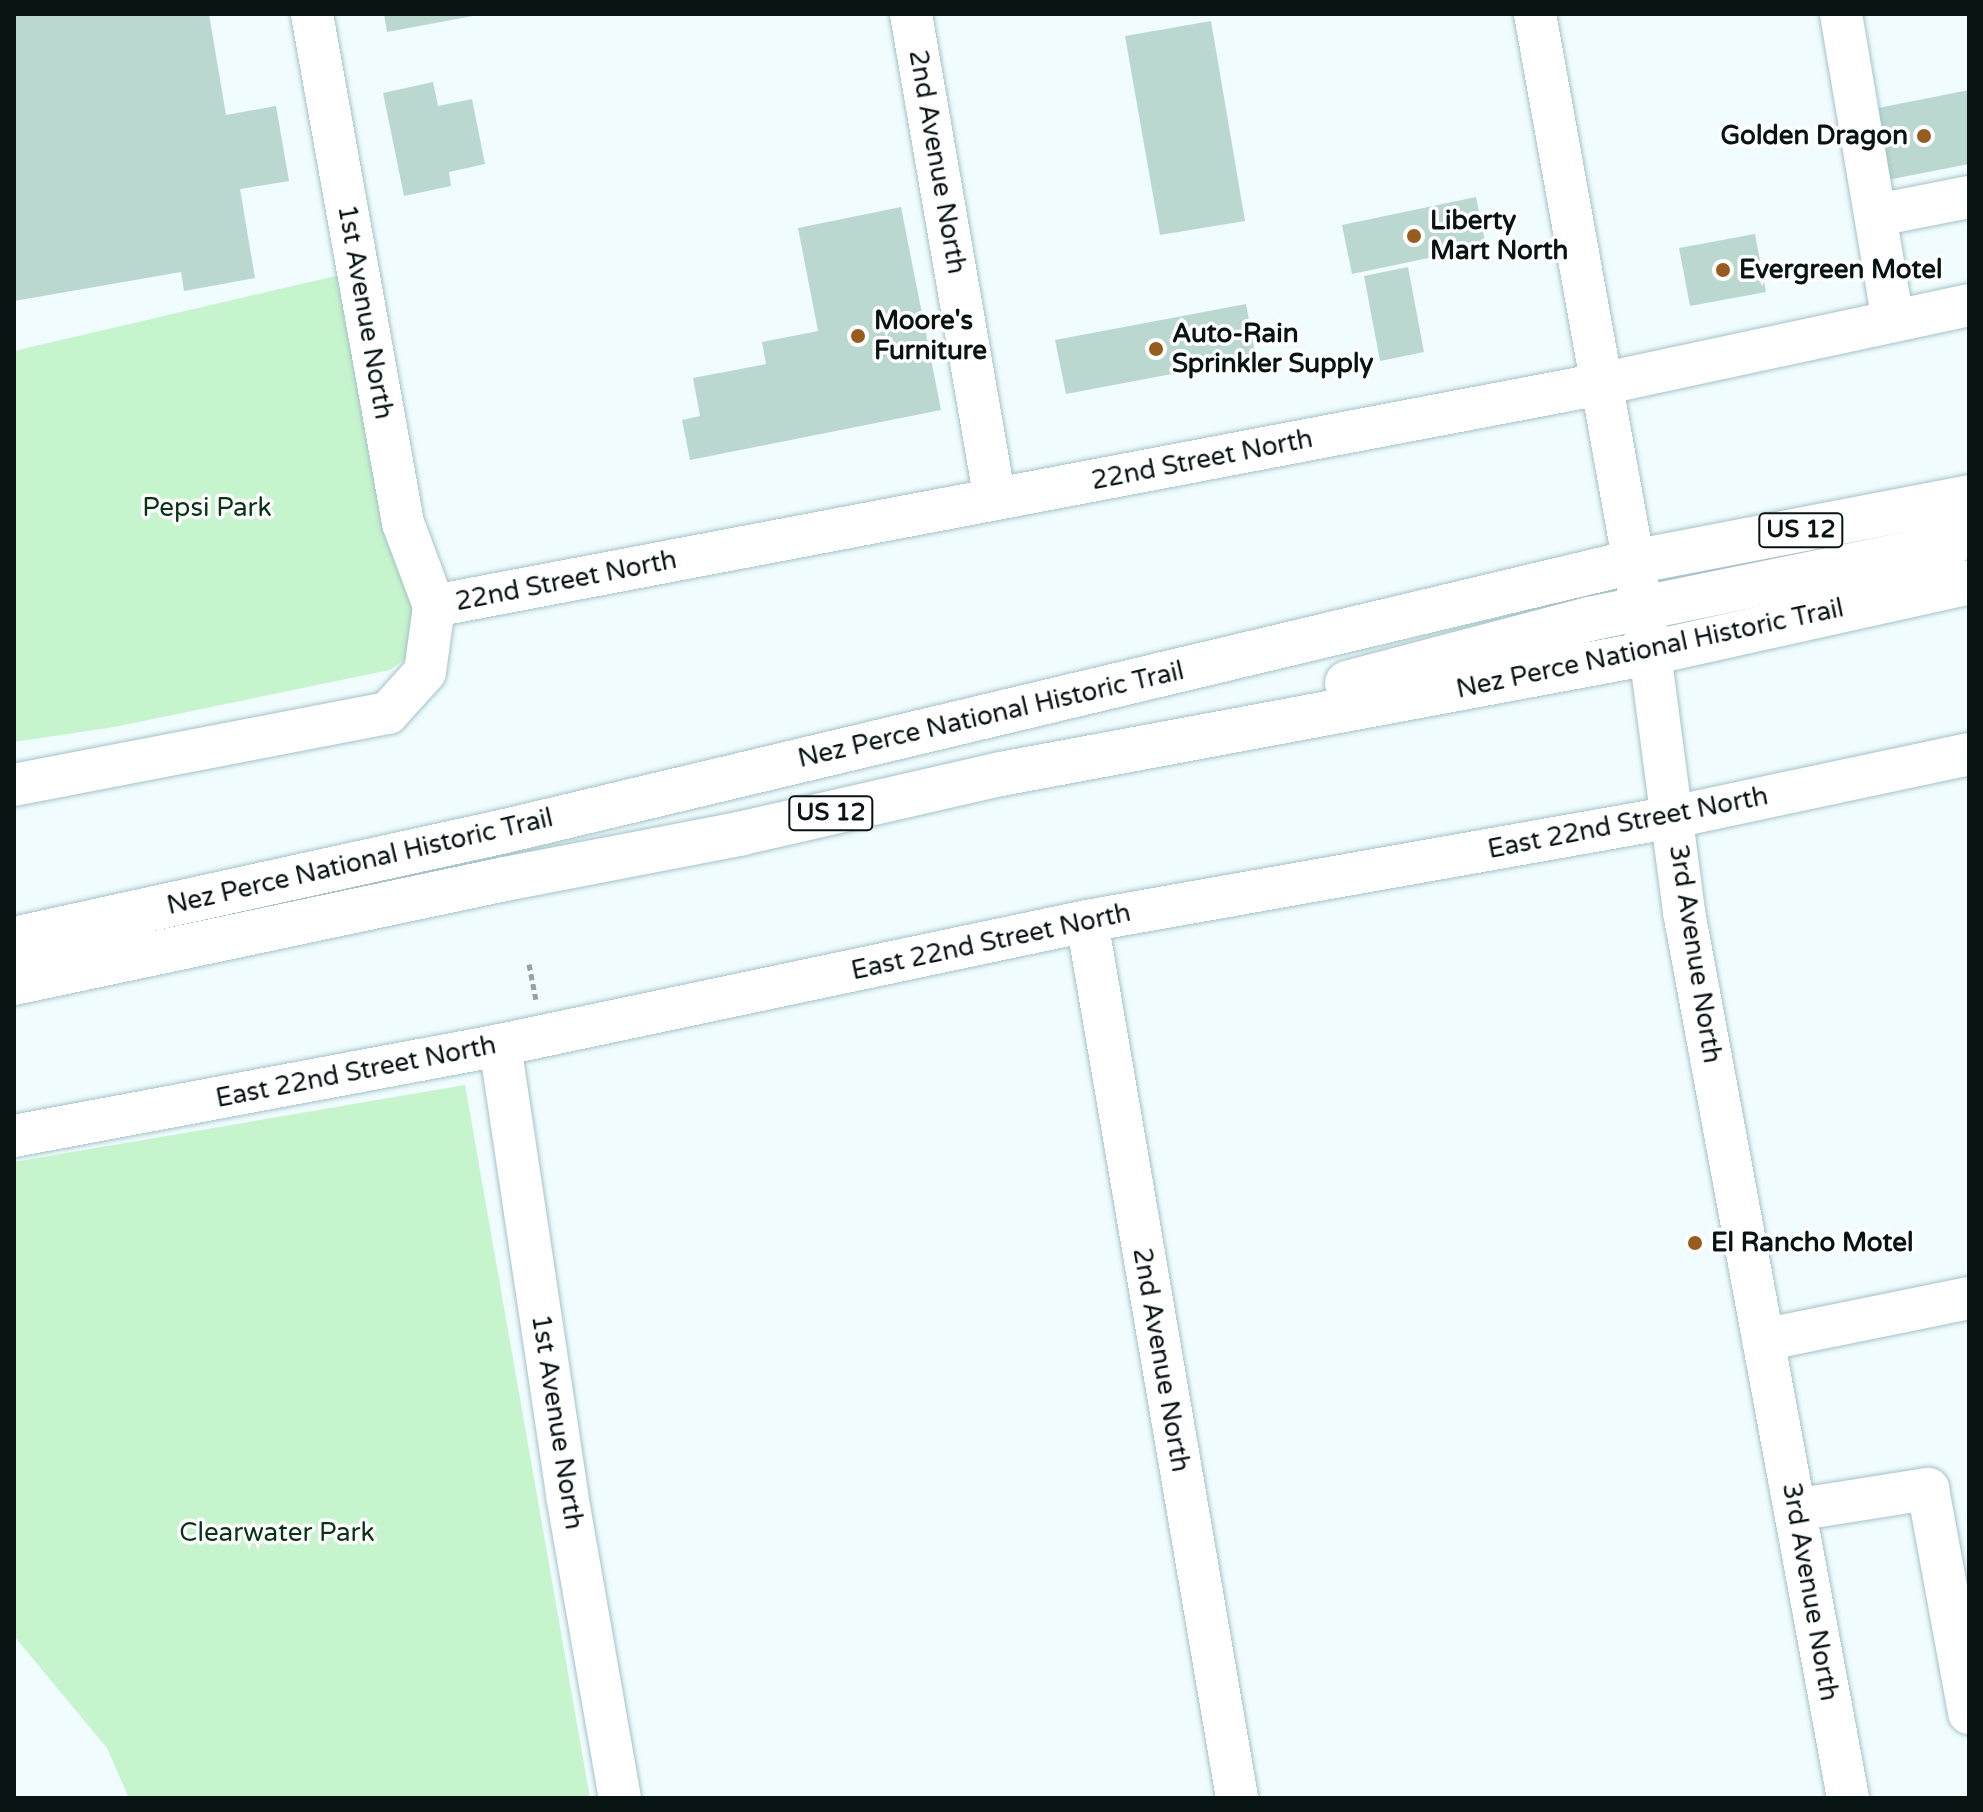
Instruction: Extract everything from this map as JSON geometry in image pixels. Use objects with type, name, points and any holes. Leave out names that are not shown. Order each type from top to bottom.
[{"type":"highway","name":"Nez Perce National Historic Trail","points":[[14,939],[501,832],[1633,562],[1969,497]]},
{"type":"highway","points":[[1001,774],[1641,607],[1944,546],[1969,534]]},
{"type":"highway","name":"Nez Perce National Historic Trail","points":[[14,983],[505,879],[743,833],[1001,774],[1650,653],[1969,582]]},
{"type":"street","name":"1st Avenue North","points":[[312,14],[403,523],[434,606]]},
{"type":"street","name":"2nd Avenue North","points":[[911,14],[995,499]]},
{"type":"street","name":"3rd Avenue North","points":[[1535,14],[1650,653],[1684,912],[1848,1798]]},
{"type":"street","points":[[1841,14],[1893,321]]},
{"type":"street","points":[[1877,215],[1969,197]]},
{"type":"street","name":"22nd Street North","points":[[434,606],[1601,384],[1969,305]]},
{"type":"street","points":[[14,785],[388,713],[425,672],[434,606]]},
{"type":"street","name":"East 22nd Street North","points":[[14,1136],[500,1045],[1087,921],[1673,817],[1969,754]]},
{"type":"street","name":"2nd Avenue North","points":[[1087,921],[1237,1798]]},
{"type":"street","name":"1st Avenue North","points":[[500,1045],[567,1495],[620,1798]]},
{"type":"street","points":[[1763,1340],[1969,1298]]},
{"type":"street","points":[[1795,1510],[1928,1489],[1969,1713]]},
{"type":"path","points":[[529,964],[537,1002]]},
{"type":"green space","name":"Pepsi Park","points":[[357,271],[411,545],[417,650],[390,670],[114,727],[14,742],[14,351]]},
{"type":"green space","name":"Clearwater Park","points":[[465,1085],[590,1798],[129,1798],[107,1748],[14,1636],[14,1162]]},
{"type":"building","points":[[14,14],[209,14],[226,115],[276,106],[289,181],[240,189],[255,278],[184,291],[181,272],[14,301]]},
{"type":"building","points":[[384,14],[473,14],[473,16],[387,32]]},
{"type":"building","points":[[1211,21],[1245,221],[1160,235],[1125,36]]},
{"type":"building","points":[[433,82],[438,106],[472,99],[485,164],[449,172],[451,186],[404,196],[383,93]]},
{"type":"building","name":"Golden Dragon","points":[[1969,90],[1969,164],[1887,180],[1873,109]]},
{"type":"building","name":"Liberty Mart North","points":[[1476,197],[1486,246],[1352,274],[1342,225]]},
{"type":"building","name":"Moore's Furniture","points":[[901,207],[941,410],[690,460],[682,420],[700,416],[693,378],[766,364],[762,342],[818,331],[798,228]]},
{"type":"building","name":"Evergreen Motel","points":[[1755,234],[1766,292],[1690,306],[1679,248]]},
{"type":"building","points":[[1408,267],[1424,352],[1380,361],[1364,276]]},
{"type":"building","name":"Auto-Rain Sprinkler Supply","points":[[1246,304],[1256,358],[1066,394],[1055,340]]},
{"type":"place","name":"Golden Dragon","points":[[1924,136]]},
{"type":"place","name":"Liberty Mart North","points":[[1414,236]]},
{"type":"place","name":"Evergreen Motel","points":[[1723,270]]},
{"type":"place","name":"Moore's Furniture","points":[[858,336]]},
{"type":"place","name":"Auto-Rain Sprinkler Supply","points":[[1156,349]]},
{"type":"place","name":"El Rancho Motel","points":[[1695,1243]]}]
